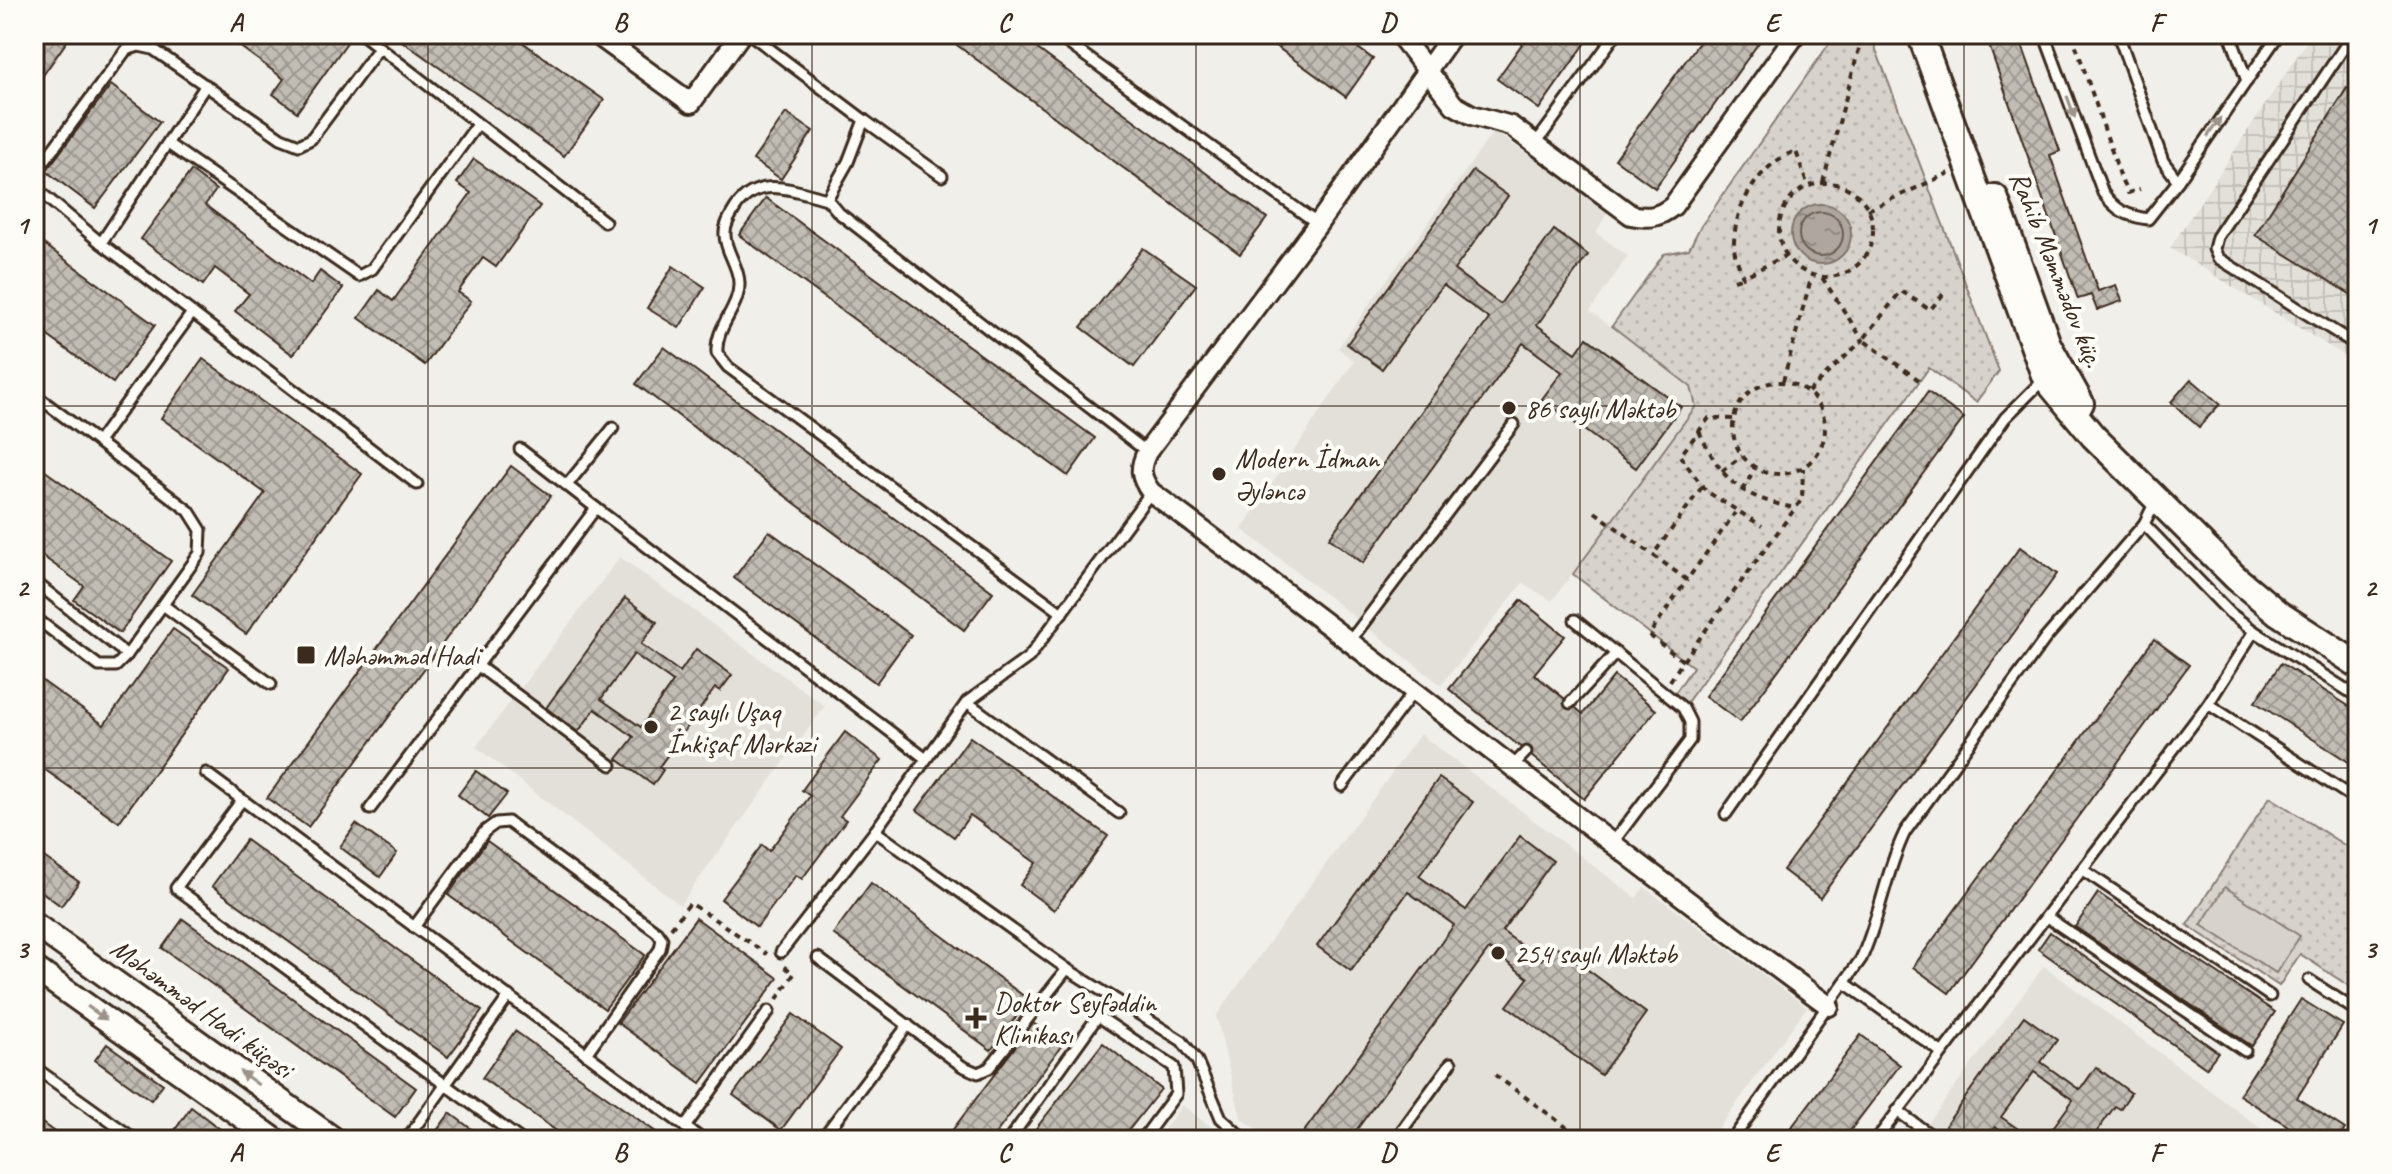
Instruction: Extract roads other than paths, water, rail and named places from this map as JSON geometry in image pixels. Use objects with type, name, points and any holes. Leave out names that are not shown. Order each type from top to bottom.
[{"type":"main road","points":[[1920,34],[1966,165],[2066,408],[2236,578],[2282,606],[2358,665]]},
{"type":"main road","name":"Rahib Məmmədov küç.","points":[[1936,34],[2052,373],[2282,606],[2358,646]]},
{"type":"street","points":[[596,34],[691,103],[741,34]]},
{"type":"street","points":[[1399,34],[1454,105],[1472,115],[1498,120],[1536,143],[1631,215],[1654,218],[1673,206],[1796,34]]},
{"type":"street","points":[[1453,34],[1318,224],[1147,452],[1141,473],[1151,492],[1350,641],[1611,845],[1829,1006]]},
{"type":"street","name":"Məhəmməd Hadi küçəsi","points":[[34,924],[335,1140]]},
{"type":"street","points":[[34,968],[275,1140],[296,1112]]},
{"type":"lane","points":[[362,34],[605,222]]},
{"type":"lane","points":[[750,34],[942,176]]},
{"type":"lane","points":[[1055,34],[1318,224]]},
{"type":"lane","points":[[1536,143],[1616,34]]},
{"type":"lane","points":[[2044,34],[2103,193],[2114,208],[2128,216],[2148,219],[2178,181],[2279,34]]},
{"type":"lane","points":[[2118,34],[2163,161],[2178,181]]},
{"type":"lane","points":[[2230,34],[2247,81]]},
{"type":"lane","points":[[2353,34],[2217,237],[2214,249],[2218,258],[2358,346]]},
{"type":"lane","points":[[34,175],[126,50],[139,46],[153,49],[281,138],[299,145],[311,139],[379,48]]},
{"type":"lane","points":[[101,243],[206,85]]},
{"type":"lane","points":[[827,199],[848,162],[864,120]]},
{"type":"lane","points":[[168,144],[359,276],[372,269],[477,125]]},
{"type":"lane","points":[[1062,613],[728,367],[717,353],[722,324],[736,298],[739,283],[724,233],[745,195],[769,186],[827,199],[839,213],[1147,452]]},
{"type":"lane","points":[[34,187],[101,243],[417,484]]},
{"type":"lane","points":[[98,442],[192,313]]},
{"type":"lane","points":[[1726,814],[2005,418],[2052,373]]},
{"type":"lane","points":[[34,394],[189,511],[201,530],[200,553],[116,666],[99,666],[34,617]]},
{"type":"lane","points":[[1350,641],[1514,424]]},
{"type":"lane","points":[[567,485],[613,428]]},
{"type":"lane","points":[[520,449],[925,758]]},
{"type":"lane","points":[[781,952],[875,831],[967,702],[1029,657],[1151,492]]},
{"type":"lane","points":[[1732,1140],[1845,983],[1870,940],[1889,864],[1905,832],[2045,639],[2144,524],[2156,499]]},
{"type":"lane","points":[[370,809],[596,508]]},
{"type":"lane","points":[[2144,524],[2230,613],[2358,697]]},
{"type":"lane","points":[[34,581],[127,655]]},
{"type":"lane","points":[[163,605],[271,684]]},
{"type":"lane","points":[[1575,620],[1683,708],[1690,722],[1690,740],[1611,845]]},
{"type":"lane","points":[[1876,1140],[2208,704],[2254,631]]},
{"type":"lane","points":[[1570,703],[1616,653]]},
{"type":"lane","points":[[478,666],[611,765]]},
{"type":"lane","points":[[1342,786],[1414,691]]},
{"type":"lane","points":[[967,702],[1119,813]]},
{"type":"lane","points":[[2208,704],[2358,801]]},
{"type":"lane","points":[[1512,768],[1526,752]]},
{"type":"lane","points":[[206,773],[703,1140]]},
{"type":"lane","points":[[242,800],[176,888],[521,1140]]},
{"type":"lane","points":[[414,927],[485,831],[496,823],[508,822],[657,932],[662,939],[660,949],[586,1054]]},
{"type":"lane","points":[[875,831],[1067,969],[1182,1041],[1197,1061],[1221,1118],[1245,1140]]},
{"type":"lane","points":[[2083,870],[2270,996]]},
{"type":"lane","points":[[2047,917],[2245,1051]]},
{"type":"lane","points":[[818,958],[973,1072],[984,1072],[1067,969]]},
{"type":"lane","points":[[2309,980],[2358,1012]]},
{"type":"lane","points":[[1845,983],[1941,1052]]},
{"type":"lane","points":[[406,1140],[509,996]]},
{"type":"lane","points":[[1009,1140],[1111,998]]},
{"type":"lane","points":[[685,1127],[769,1011]]},
{"type":"lane","points":[[1098,1016],[1174,1067],[1176,1094],[1142,1140]]},
{"type":"lane","points":[[821,1140],[908,1025]]},
{"type":"lane","points":[[1395,1140],[1451,1063]]},
{"type":"lane","points":[[34,1067],[136,1140]]},
{"type":"lane","points":[[1897,1111],[1938,1140]]},
{"type":"water","points":[[1821,204],[1833,206],[1842,213],[1849,222],[1849,246],[1842,255],[1833,262],[1821,264],[1809,262],[1800,255],[1793,246],[1791,234],[1793,222],[1800,213],[1809,206]]},
{"type":"place","name":"86 saylı Məktəb","points":[[1509,408]]},
{"type":"place","name":"Modern İdman Əyləncə","points":[[1219,474]]},
{"type":"place","name":"Məhəmməd Hadi","points":[[306,655]]},
{"type":"place","name":"2 saylı Uşaq İnkişaf Mərkəzi","points":[[651,727]]},
{"type":"place","name":"254 saylı Məktəb","points":[[1498,953]]},
{"type":"place","name":"Doktor Seyfәddin Klinikası","points":[[976,1018]]}]
